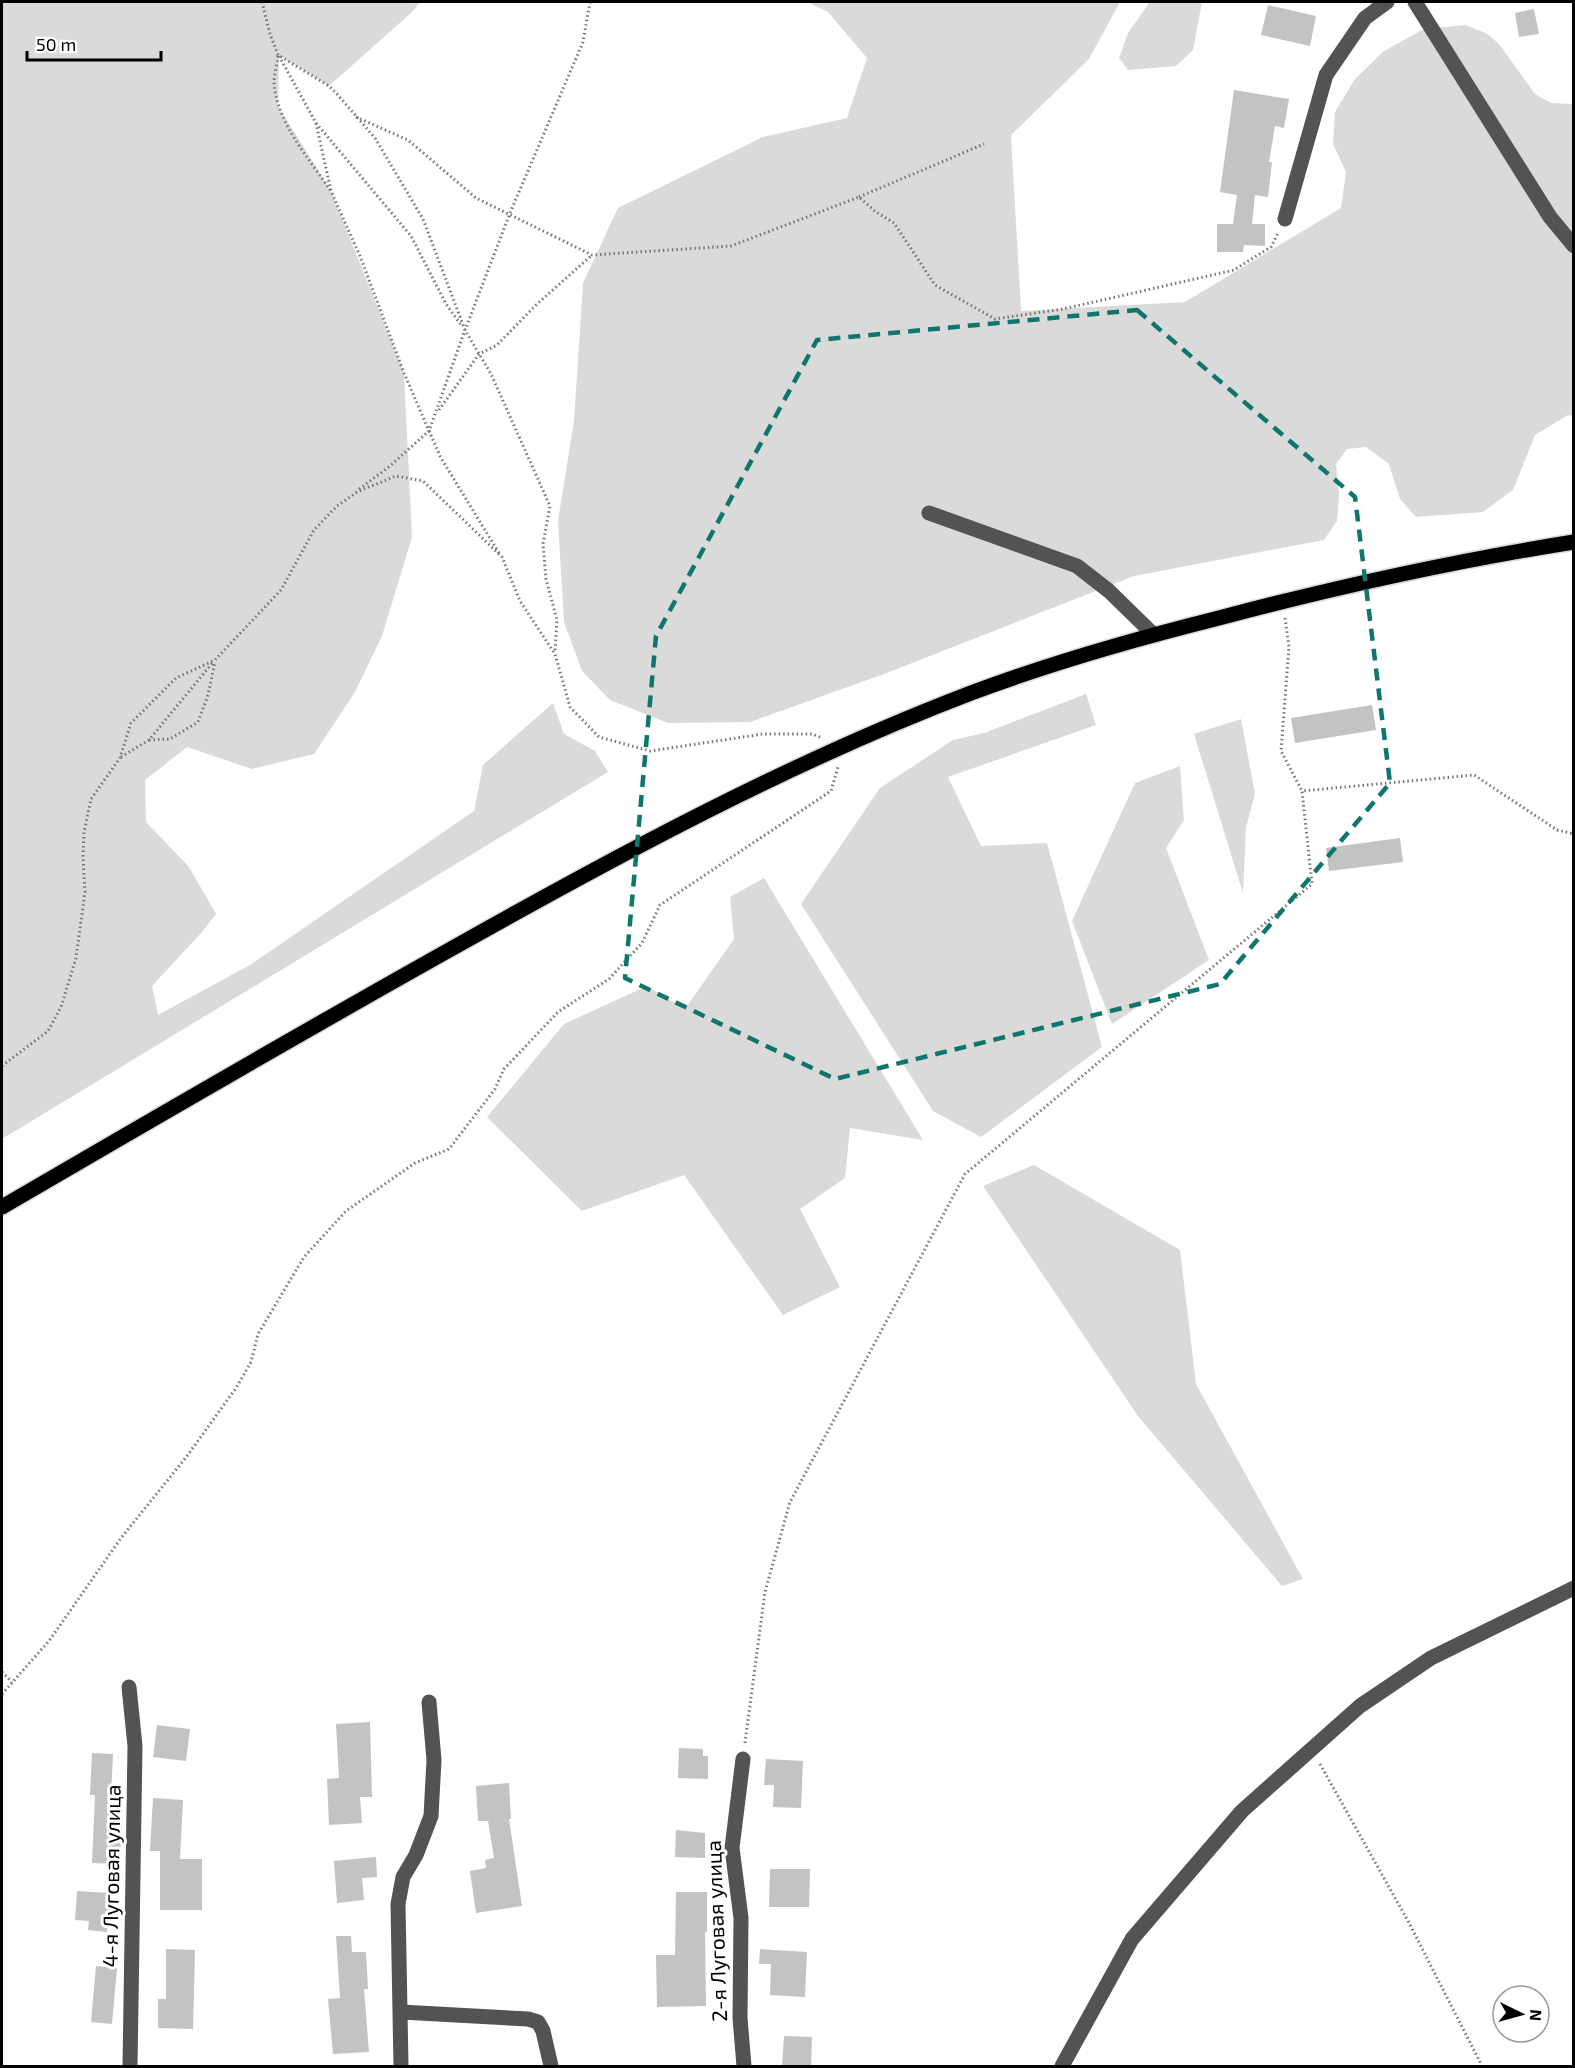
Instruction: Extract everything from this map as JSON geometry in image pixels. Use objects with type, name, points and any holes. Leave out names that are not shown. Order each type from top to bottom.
[{"type":"main road","points":[[2,1207],[590,871],[721,802],[844,747],[970,694],[1051,665],[1154,634],[1443,564],[1573,542]]},
{"type":"street","points":[[1286,219],[1326,75],[1365,18],[1387,2]]},
{"type":"street","points":[[1415,2],[1550,217],[1574,246]]},
{"type":"street","points":[[929,513],[1077,566],[1109,591],[1154,634]]},
{"type":"street","points":[[1062,2067],[1132,1939],[1242,1811],[1360,1706],[1431,1658],[1574,1588]]},
{"type":"street","name":"4-я Луговая улица","points":[[129,1687],[135,1746],[130,2067]]},
{"type":"street","points":[[401,2067],[398,1904],[403,1876],[416,1855],[431,1816],[434,1760],[429,1702]]},
{"type":"street","name":"2-я Луговая улица","points":[[743,1759],[732,1848],[741,1918],[740,2018],[744,2067]]},
{"type":"street","points":[[400,2012],[528,2019],[538,2022],[543,2031],[551,2067]]},
{"type":"path","points":[[262,2],[270,34],[279,55],[316,123],[411,236],[446,304],[465,330],[491,374],[550,506],[543,544],[546,579],[557,620],[555,654]]},
{"type":"path","points":[[120,758],[149,740],[215,660],[281,590],[314,530],[337,506],[390,466],[429,431],[510,213],[583,42],[590,2]]},
{"type":"path","points":[[279,55],[329,86],[375,138],[423,219],[465,330]]},
{"type":"path","points":[[2,1694],[49,1641],[121,1538],[188,1456],[236,1388],[251,1362],[258,1334],[304,1257],[346,1211],[415,1163],[449,1149],[495,1089],[504,1070],[512,1061],[558,1012],[609,979],[642,943],[660,905],[831,790],[844,747],[812,734],[763,734],[650,751],[599,737],[570,707],[555,654],[520,601],[502,557],[441,458],[404,373],[360,256],[331,191],[294,137],[278,106],[274,81],[279,55]]},
{"type":"path","points":[[356,117],[408,140],[476,198],[592,255],[731,246],[984,144]]},
{"type":"path","points":[[316,123],[331,191]]},
{"type":"path","points":[[859,196],[876,212],[894,224],[935,285],[995,320],[1063,309],[1234,270],[1271,247],[1286,219]]},
{"type":"path","points":[[436,414],[479,354],[497,345],[537,304],[592,255]]},
{"type":"path","points":[[337,506],[357,492],[396,476],[423,482],[502,557]]},
{"type":"path","points":[[743,1759],[765,1592],[790,1502],[965,1174],[1312,884],[1302,790],[1281,751],[1289,647],[1283,601]]},
{"type":"path","points":[[149,740],[170,740],[198,722],[208,695],[215,660]]},
{"type":"path","points":[[2,1066],[48,1031],[61,1006],[76,958],[85,892],[84,832],[91,799],[120,758],[131,723],[176,678],[215,660]]},
{"type":"path","points":[[1302,790],[1474,776],[1557,830],[1574,834]]},
{"type":"path","points":[[2,1672],[12,1682]]},
{"type":"path","points":[[1311,1749],[1408,1921],[1482,2067]]},
{"type":"highlighted area","points":[[1137,310],[1355,497],[1390,783],[1220,984],[835,1079],[625,978],[656,636],[817,340]]},
{"type":"shaded area","points":[[2,2],[420,2],[412,12],[329,86],[279,55],[278,106],[331,191],[404,373],[412,537],[382,636],[355,692],[314,754],[252,769],[187,747],[145,780],[146,822],[189,867],[216,914],[152,986],[158,1015],[250,965],[474,811],[483,765],[553,703],[564,734],[595,751],[608,772],[2,1139]]},
{"type":"shaded area","points":[[807,2],[1120,2],[1089,59],[1011,135],[1021,311],[1185,302],[1341,208],[1346,172],[1333,144],[1335,112],[1355,79],[1384,51],[1424,29],[1465,25],[1486,33],[1499,44],[1535,94],[1551,103],[1573,104],[1573,416],[1568,415],[1535,435],[1513,490],[1483,512],[1416,517],[1400,499],[1389,464],[1366,447],[1347,449],[1336,464],[1339,494],[1337,521],[1324,540],[1134,576],[884,674],[750,722],[668,723],[610,700],[582,671],[564,622],[558,521],[574,421],[583,283],[618,208],[763,137],[847,118],[867,58],[828,12]]},
{"type":"shaded area","points":[[1150,2],[1202,2],[1193,50],[1176,66],[1128,70],[1119,58],[1128,33]]},
{"type":"shaded area","points":[[1086,694],[1096,725],[948,777],[981,846],[1047,843],[1102,1047],[981,1137],[933,1111],[801,904],[880,788],[953,740],[984,733]]},
{"type":"shaded area","points":[[1241,719],[1255,794],[1246,827],[1243,893],[1194,734]]},
{"type":"shaded area","points":[[1180,766],[1184,820],[1166,848],[1209,960],[1112,1024],[1072,921],[1135,783]]},
{"type":"shaded area","points":[[764,878],[923,1140],[850,1128],[845,1178],[800,1209],[840,1287],[783,1315],[684,1175],[582,1211],[487,1117],[564,1024],[647,986],[685,1009],[734,939],[730,897]]},
{"type":"shaded area","points":[[1034,1165],[1180,1250],[1196,1384],[1303,1579],[1282,1586],[1138,1416],[983,1186]]},
{"type":"building","points":[[1268,5],[1316,16],[1310,46],[1261,35]]},
{"type":"building","points":[[1534,9],[1539,34],[1519,37],[1515,13]]},
{"type":"building","points":[[1234,90],[1289,99],[1284,128],[1275,126],[1269,162],[1272,162],[1268,197],[1255,195],[1252,224],[1265,224],[1265,246],[1244,245],[1243,252],[1217,252],[1217,224],[1233,224],[1237,195],[1220,192]]},
{"type":"building","points":[[1372,705],[1376,730],[1295,743],[1291,718]]},
{"type":"building","points":[[1400,838],[1403,862],[1329,871],[1326,848]]},
{"type":"building","points":[[370,1722],[372,1797],[360,1797],[362,1823],[329,1825],[327,1779],[339,1778],[336,1724]]},
{"type":"building","points":[[157,1725],[190,1729],[186,1761],[153,1757]]},
{"type":"building","points":[[679,1748],[703,1749],[703,1756],[708,1756],[708,1779],[678,1778]]},
{"type":"building","points":[[92,1753],[113,1754],[110,1816],[122,1816],[120,1864],[92,1863],[95,1795],[90,1795]]},
{"type":"building","points":[[766,1759],[803,1761],[801,1808],[773,1807],[774,1785],[764,1785]]},
{"type":"building","points":[[509,1783],[511,1819],[509,1819],[522,1906],[476,1913],[470,1871],[486,1868],[485,1860],[494,1858],[488,1821],[478,1821],[476,1786]]},
{"type":"building","points":[[153,1798],[183,1800],[180,1859],[202,1859],[202,1910],[160,1910],[160,1851],[150,1851]]},
{"type":"building","points":[[676,1830],[705,1833],[705,1858],[675,1857]]},
{"type":"building","points":[[376,1857],[377,1877],[362,1878],[364,1900],[337,1903],[334,1861]]},
{"type":"building","points":[[770,1869],[810,1869],[809,1907],[769,1907]]},
{"type":"building","points":[[77,1891],[110,1893],[107,1932],[88,1930],[89,1921],[75,1920]]},
{"type":"building","points":[[676,1892],[707,1892],[706,2006],[657,2007],[656,1955],[675,1955]]},
{"type":"building","points":[[336,1936],[351,1936],[352,1952],[366,1952],[368,1989],[364,1989],[369,2052],[333,2054],[328,1999],[340,1998]]},
{"type":"building","points":[[166,1949],[195,1950],[193,2029],[158,2028],[158,1999],[166,1999]]},
{"type":"building","points":[[760,1949],[807,1952],[805,1997],[770,1995],[771,1964],[759,1964]]},
{"type":"building","points":[[96,1966],[117,1968],[112,2024],[91,2022]]},
{"type":"building","points":[[784,2036],[812,2037],[811,2067],[782,2067]]}]
